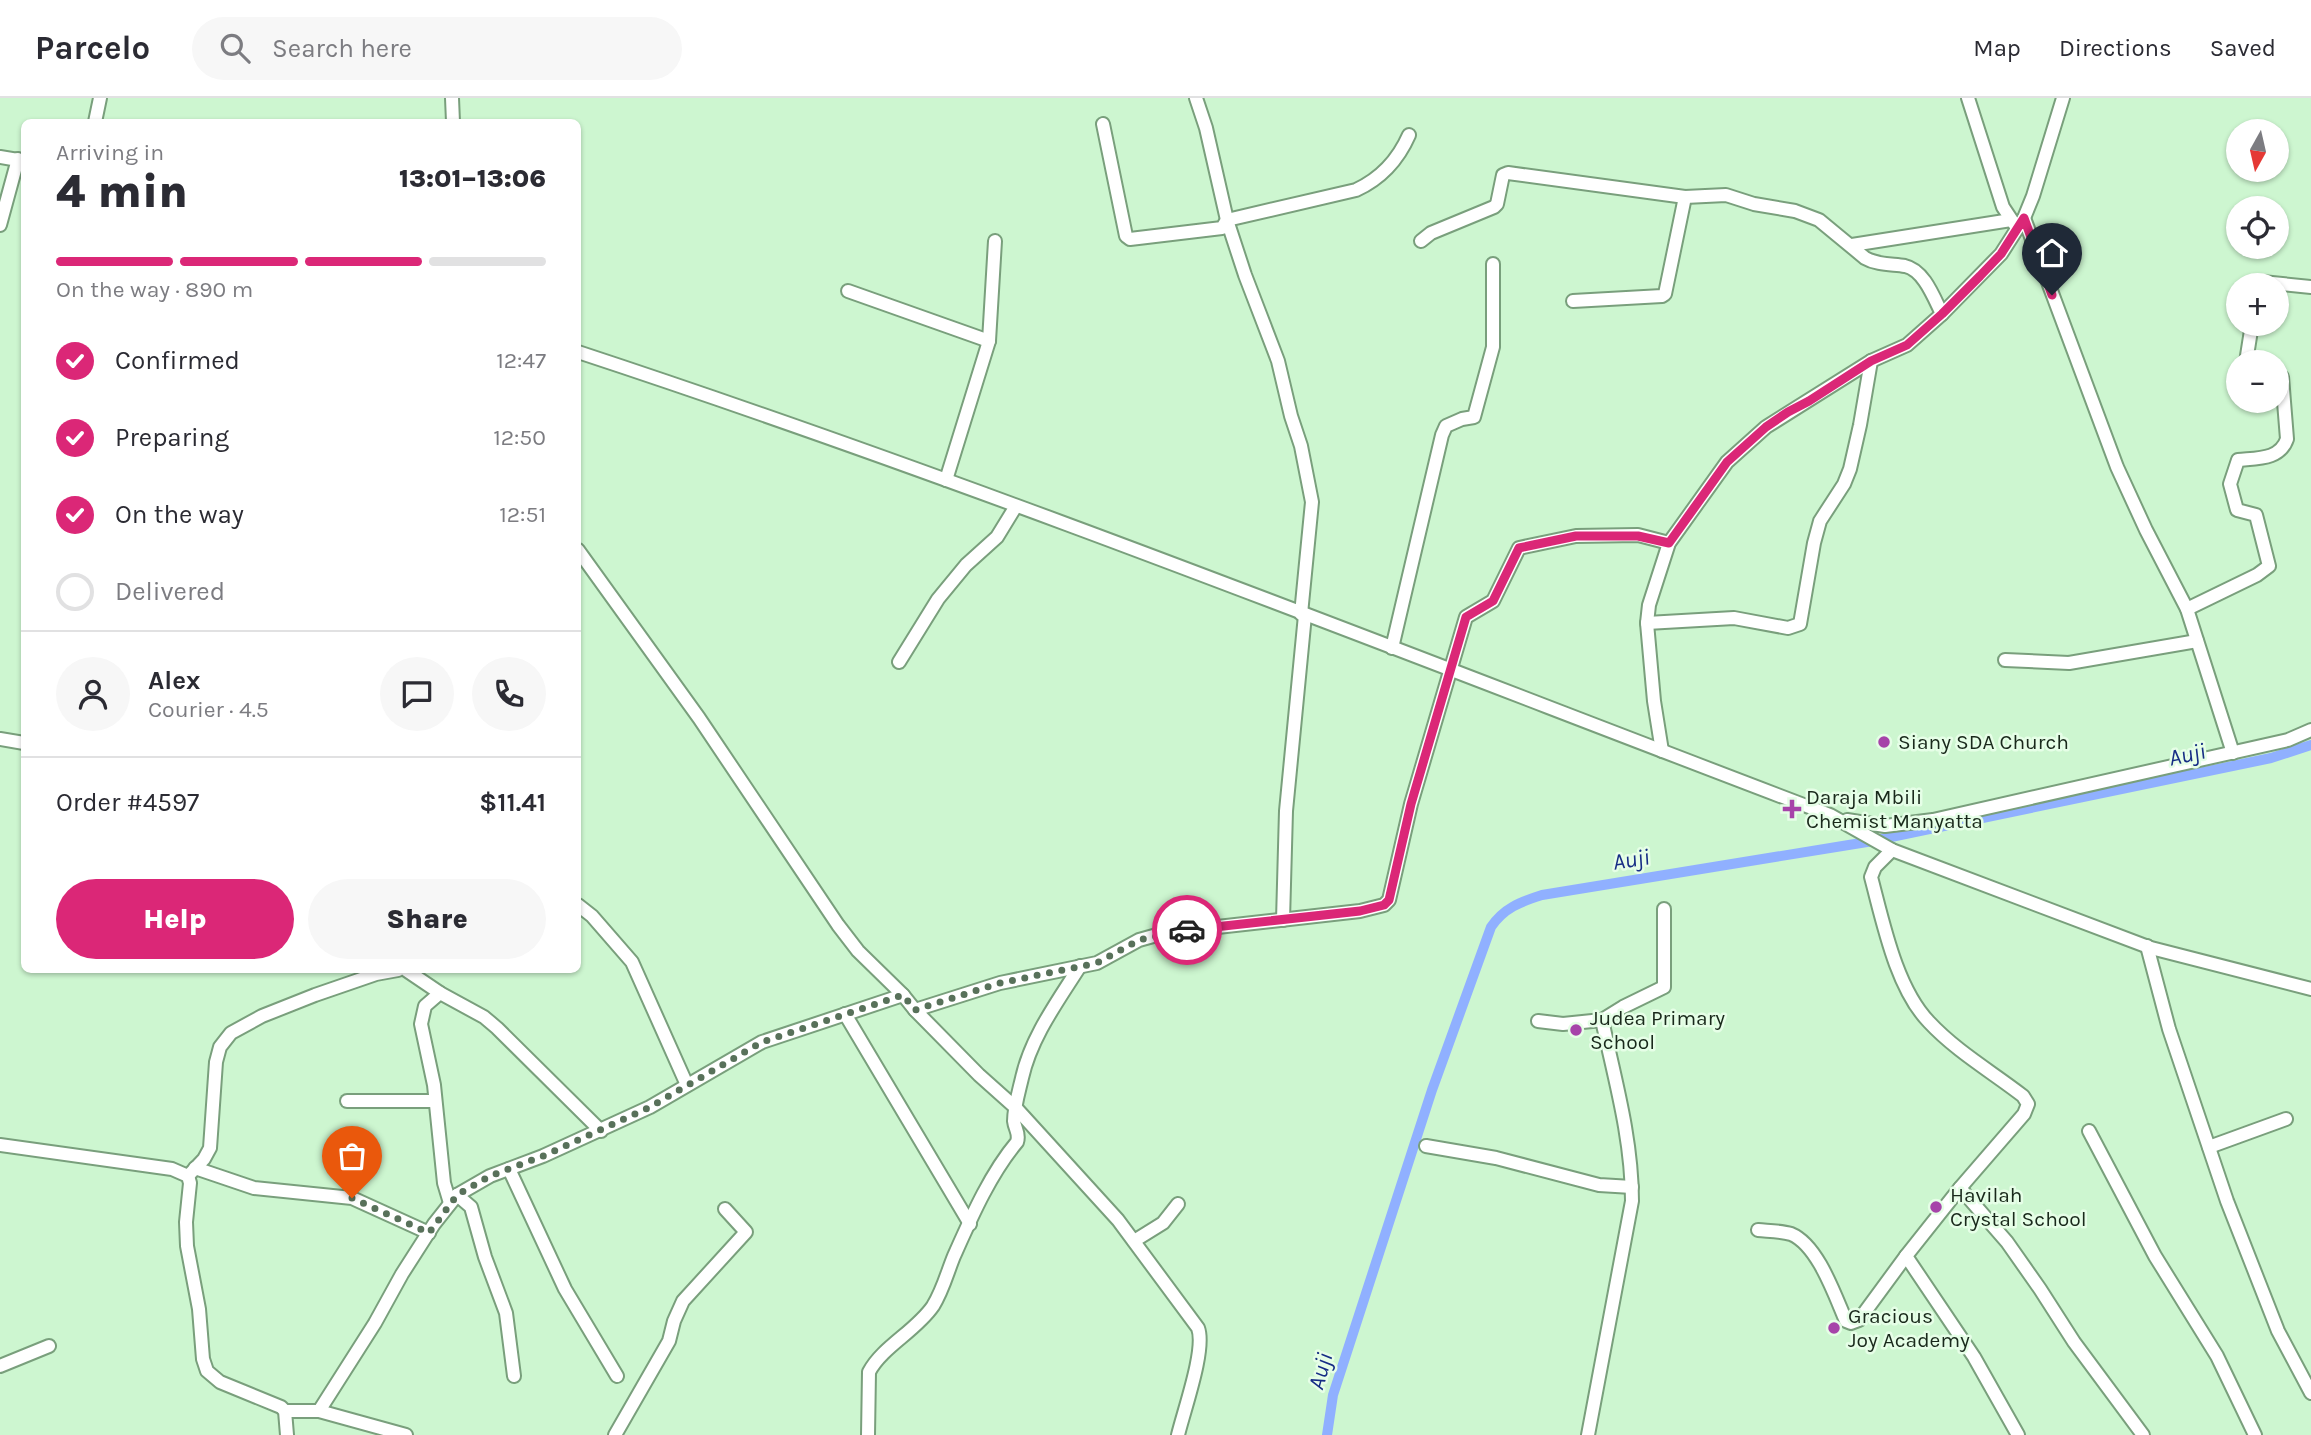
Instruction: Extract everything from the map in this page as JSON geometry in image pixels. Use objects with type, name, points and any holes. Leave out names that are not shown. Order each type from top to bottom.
[{"type":"street","points":[[96,119],[100,98]]},
{"type":"street","points":[[452,98],[453,119]]},
{"type":"street","points":[[1196,98],[1206,128],[1227,220],[1278,361],[1312,502],[1286,811],[1283,920]]},
{"type":"street","points":[[1968,98],[2000,197],[2017,222],[2117,467],[2187,609],[2233,752]]},
{"type":"street","points":[[1662,751],[1654,701],[1647,623],[1648,605],[1669,543],[1727,462],[1766,427],[1871,361],[1907,345],[2001,254],[2017,222],[2063,98]]},
{"type":"street","points":[[1103,124],[1126,236],[1130,239],[1209,231],[1222,228],[1227,220],[1356,190],[1374,180],[1398,158],[1409,135]]},
{"type":"street","points":[[0,157],[21,160],[0,225]]},
{"type":"street","points":[[1421,241],[1431,233],[1494,207],[1503,175],[1508,173],[1685,197],[1726,195],[1754,204],[1795,211],[1819,220],[1871,261],[1908,267],[1926,282],[1942,314]]},
{"type":"street","points":[[1573,301],[1665,294],[1685,197]]},
{"type":"street","points":[[1852,245],[2017,222]]},
{"type":"street","points":[[946,480],[989,341],[995,240]]},
{"type":"street","points":[[1392,648],[1442,435],[1446,426],[1474,417],[1493,347],[1493,264]]},
{"type":"street","points":[[2289,285],[2311,287]]},
{"type":"street","points":[[848,291],[989,341]]},
{"type":"street","points":[[581,353],[946,480],[1303,614],[1840,820],[1890,849],[2147,946],[2207,964],[2311,989]]},
{"type":"street","points":[[1647,623],[1734,618],[1788,628],[1800,624],[1814,543],[1821,521],[1850,469],[1871,361]]},
{"type":"street","points":[[2187,609],[2257,575],[2269,566],[2256,515],[2237,509],[2230,484],[2238,460],[2273,455],[2284,447],[2287,439],[2285,413]]},
{"type":"street","points":[[899,662],[938,599],[966,565],[997,537],[1016,506]]},
{"type":"street","points":[[915,1010],[1000,983],[1097,963],[1139,940],[1164,933],[1374,909],[1384,905],[1389,900],[1411,804],[1466,617],[1493,601],[1519,548],[1576,536],[1638,536],[1669,543]]},
{"type":"street","points":[[581,555],[699,718],[858,951],[979,1076],[1016,1108],[1118,1220],[1188,1313],[1200,1334],[1198,1354],[1178,1435]]},
{"type":"street","points":[[2005,660],[2069,663],[2197,641]]},
{"type":"street","points":[[1840,820],[1885,826],[1979,811],[2288,740],[2311,730]]},
{"type":"street","points":[[0,739],[21,742]]},
{"type":"street","points":[[1758,1230],[1788,1233],[1799,1238],[1822,1267],[1846,1321],[1851,1323],[1859,1320],[1960,1188],[2024,1114],[2028,1104],[2023,1096],[1952,1043],[1928,1021],[1913,999],[1891,947],[1871,877],[1875,867],[1890,849]]},
{"type":"street","points":[[581,907],[592,916],[632,962],[687,1085]]},
{"type":"street","points":[[1538,1021],[1563,1024],[1602,1020],[1664,987],[1664,909]]},
{"type":"street","points":[[2147,946],[2161,1003],[2227,1201],[2278,1331],[2311,1393]]},
{"type":"street","points":[[868,1435],[869,1372],[873,1364],[909,1333],[932,1308],[942,1290],[953,1258],[970,1224],[995,1176],[1017,1142],[1019,1136],[1014,1122],[1016,1108],[1022,1075],[1031,1051],[1080,966]]},
{"type":"street","points":[[382,973],[314,995],[262,1016],[231,1032],[220,1047],[216,1062],[210,1148],[204,1159],[191,1172],[186,1222],[187,1246],[207,1371],[220,1382],[274,1403],[285,1411],[319,1410],[406,1435]]},
{"type":"street","points":[[410,973],[484,1017],[601,1131]]},
{"type":"street","points":[[440,993],[425,1006],[421,1018],[434,1085],[444,1183],[454,1199],[471,1207],[485,1257],[506,1313],[514,1376]]},
{"type":"street","points":[[319,1410],[429,1233],[454,1199],[490,1176],[601,1131],[650,1107],[762,1042],[903,995]]},
{"type":"street","points":[[845,1014],[970,1224]]},
{"type":"street","points":[[1588,1435],[1625,1241],[1632,1187],[1625,1121],[1602,1020]]},
{"type":"street","points":[[347,1101],[434,1101]]},
{"type":"street","points":[[2209,1147],[2286,1119]]},
{"type":"street","points":[[2089,1131],[2154,1256],[2217,1356],[2255,1435]]},
{"type":"street","points":[[0,1145],[191,1172],[254,1188],[352,1198],[429,1233]]},
{"type":"street","points":[[1426,1146],[1496,1158],[1599,1185],[1632,1187]]},
{"type":"street","points":[[509,1168],[565,1289],[617,1376]]},
{"type":"street","points":[[1960,1188],[2007,1242],[2074,1342],[2143,1435]]},
{"type":"street","points":[[1134,1241],[1163,1223],[1178,1204]]},
{"type":"street","points":[[615,1435],[669,1341],[683,1301],[746,1232],[725,1209]]},
{"type":"street","points":[[1906,1256],[1974,1357],[2018,1435]]},
{"type":"street","points":[[0,1366],[50,1346]]},
{"type":"street","points":[[285,1411],[287,1435]]},
{"type":"waterway","name":"Auji","points":[[1327,1435],[1333,1395],[1432,1090],[1491,927],[1507,910],[1542,895],[1867,842],[2271,758],[2311,745]]},
{"type":"way so far","points":[[352,1198],[429,1233],[457,1195],[490,1176],[543,1156],[650,1107],[762,1042],[903,995],[915,1010],[1000,983],[1097,963],[1139,940],[1187,930]]},
{"type":"place","name":"Siany SDA Church","points":[[1884,742]]},
{"type":"place","name":"Daraja Mbili Chemist Manyatta","points":[[1792,809]]},
{"type":"place","name":"Judea Primary School","points":[[1576,1030]]},
{"type":"place","name":"Havilah Crystal School","points":[[1936,1207]]},
{"type":"place","name":"Gracious Joy Academy","points":[[1834,1328]]},
{"type":"route","points":[[1187,930],[1374,909],[1389,900],[1399,846],[1466,617],[1493,601],[1519,548],[1576,536],[1638,536],[1669,543],[1727,462],[1766,427],[1788,412],[1871,361],[1907,345],[2001,254],[2024,218],[2052,295]]}]
